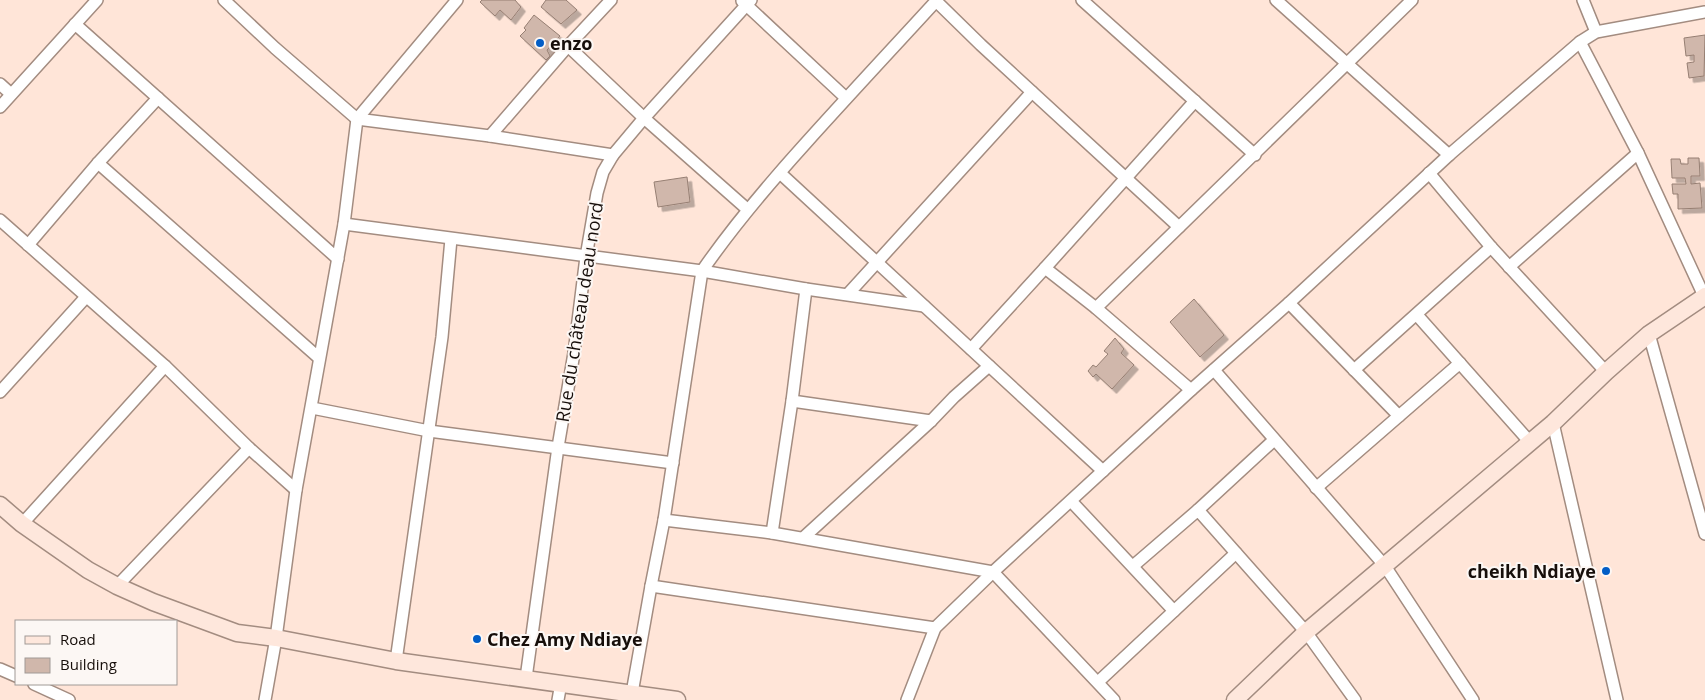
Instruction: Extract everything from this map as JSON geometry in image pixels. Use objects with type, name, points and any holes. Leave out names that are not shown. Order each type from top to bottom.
[{"type":"main road","points":[[1235,700],[1306,632],[1529,441],[1553,423],[1649,334],[1705,296]]},
{"type":"main road","points":[[0,505],[22,524],[88,570],[117,586],[237,633],[276,638],[396,660],[677,700]]},
{"type":"street","points":[[0,107],[96,0]]},
{"type":"street","points":[[224,0],[275,48],[357,119],[490,136],[613,156]]},
{"type":"street","points":[[264,700],[276,638],[296,490],[344,224],[357,119],[457,0]]},
{"type":"street","points":[[490,136],[568,46],[611,0]]},
{"type":"street","points":[[632,693],[650,586],[664,520],[702,272],[747,209],[937,0],[1032,92],[1179,227]]},
{"type":"street","points":[[1082,0],[1255,154]]},
{"type":"street","points":[[1276,0],[1449,154]]},
{"type":"street","points":[[1096,308],[1412,0]]},
{"type":"street","points":[[1583,0],[1596,32]]},
{"type":"street","points":[[746,2],[846,98]]},
{"type":"street","name":"Rue du château deau nord","points":[[526,678],[558,447],[574,352],[586,257],[597,193],[603,172],[613,156],[644,118],[746,2]]},
{"type":"street","points":[[907,700],[935,628],[993,572],[1191,390],[1289,303],[1449,154],[1580,42],[1596,32],[1705,12]]},
{"type":"street","points":[[75,24],[338,259]]},
{"type":"street","points":[[1580,42],[1638,153],[1705,296]]},
{"type":"street","points":[[568,46],[644,118],[747,209]]},
{"type":"street","points":[[0,84],[11,94]]},
{"type":"street","points":[[848,294],[1032,92]]},
{"type":"street","points":[[28,245],[98,163],[158,98]]},
{"type":"street","points":[[971,349],[1195,101]]},
{"type":"street","points":[[1509,267],[1638,153]]},
{"type":"street","points":[[98,163],[319,358]]},
{"type":"street","points":[[780,173],[1103,471]]},
{"type":"street","points":[[1429,173],[1491,248],[1606,372]]},
{"type":"street","points":[[0,220],[165,366],[249,448],[296,490]]},
{"type":"street","points":[[344,224],[702,272],[924,306]]},
{"type":"street","points":[[396,660],[442,337],[451,239]]},
{"type":"street","points":[[1354,370],[1491,248]]},
{"type":"street","points":[[1045,268],[1096,308],[1191,390]]},
{"type":"street","points":[[772,533],[792,401],[806,289]]},
{"type":"street","points":[[1,388],[86,297]]},
{"type":"street","points":[[1289,303],[1399,416]]},
{"type":"street","points":[[1417,315],[1529,441]]},
{"type":"street","points":[[1649,334],[1704,521],[1705,534]]},
{"type":"street","points":[[1316,488],[1460,364]]},
{"type":"street","points":[[22,524],[165,366]]},
{"type":"street","points":[[803,538],[989,366]]},
{"type":"street","points":[[1214,370],[1385,566],[1473,700]]},
{"type":"street","points":[[792,401],[931,421]]},
{"type":"street","points":[[312,408],[429,431],[672,463]]},
{"type":"street","points":[[1553,423],[1618,700]]},
{"type":"street","points":[[1133,566],[1198,510],[1274,440]]},
{"type":"street","points":[[117,586],[249,448]]},
{"type":"street","points":[[1071,501],[1174,611]]},
{"type":"street","points":[[1198,510],[1306,632],[1354,700]]},
{"type":"street","points":[[664,520],[772,533],[993,572],[1114,700]]},
{"type":"street","points":[[1098,682],[1236,553]]},
{"type":"street","points":[[650,586],[935,628]]},
{"type":"street","points":[[0,669],[15,676]]},
{"type":"street","points":[[558,700],[561,683]]},
{"type":"street","points":[[35,685],[49,696],[69,700]]},
{"type":"building","name":"enzo","points":[[482,0],[515,0],[521,7],[511,20],[500,10],[495,16],[480,2]]},
{"type":"building","name":"enzo","points":[[546,0],[566,0],[577,10],[561,24],[541,7]]},
{"type":"building","name":"enzo","points":[[534,15],[560,36],[547,50],[550,56],[546,60],[520,36],[526,30],[524,28]]},
{"type":"building","points":[[1705,35],[1704,76],[1689,78],[1687,63],[1694,62],[1694,55],[1686,56],[1684,38]]},
{"type":"building","points":[[1688,158],[1699,158],[1700,176],[1691,176],[1691,184],[1700,183],[1702,208],[1678,209],[1678,194],[1673,194],[1672,184],[1686,184],[1685,178],[1672,178],[1671,159],[1680,159],[1681,164],[1688,164]]},
{"type":"building","points":[[687,177],[690,202],[658,207],[654,182]]},
{"type":"building","points":[[1194,299],[1224,335],[1200,357],[1170,322]]},
{"type":"building","points":[[1115,338],[1124,349],[1121,353],[1134,365],[1112,389],[1096,374],[1093,377],[1088,371],[1093,365],[1096,367],[1108,354],[1104,351]]},
{"type":"place","name":"enzo","points":[[540,43]]},
{"type":"place","name":"cheikh Ndiaye","points":[[1606,571]]},
{"type":"place","name":"Chez Amy Ndiaye","points":[[477,639]]}]
